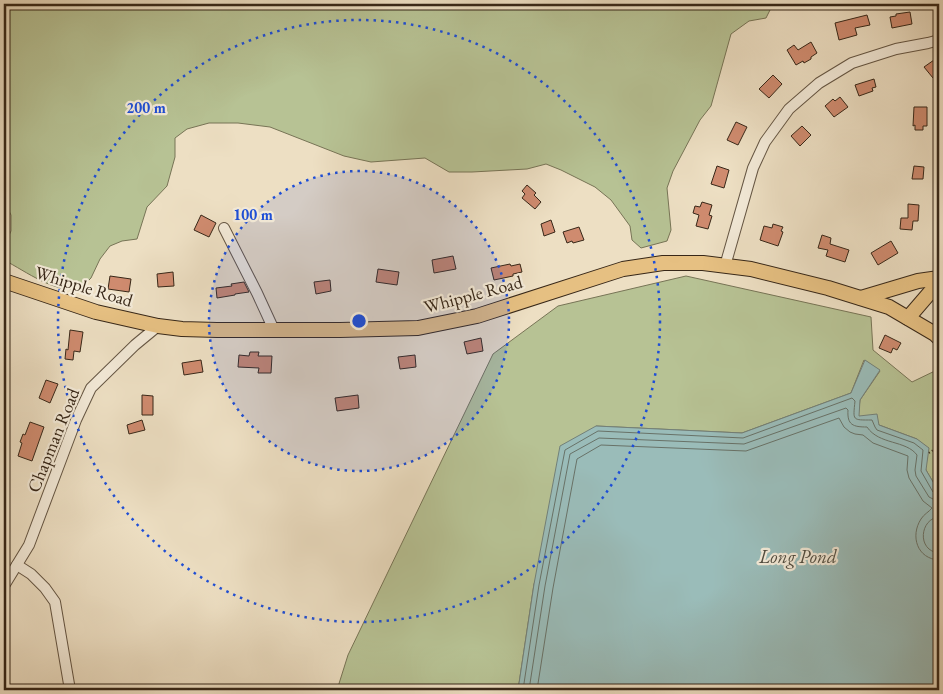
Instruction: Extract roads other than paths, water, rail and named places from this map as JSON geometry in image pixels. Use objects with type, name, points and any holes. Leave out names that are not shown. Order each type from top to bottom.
[{"type":"main road","name":"Whipple Road","points":[[4,281],[96,312],[158,326],[191,330],[418,328],[477,316],[623,269],[662,263],[703,263],[751,269],[861,298],[889,307],[939,338]]},
{"type":"main road","points":[[861,298],[918,281],[939,278]]},
{"type":"main road","points":[[908,318],[939,282]]},
{"type":"street","points":[[725,266],[753,168],[765,142],[789,110],[819,82],[852,63],[896,49],[939,40]]},
{"type":"street","points":[[224,228],[274,330]]},
{"type":"street","name":"Chapman Road","points":[[4,586],[29,545],[76,420],[91,388],[135,345],[158,326]]},
{"type":"street","points":[[17,565],[32,574],[55,602],[70,690]]},
{"type":"water","name":"Long Pond","points":[[865,360],[880,370],[860,400],[859,416],[877,414],[879,425],[917,439],[929,448],[926,470],[939,492],[939,520],[934,539],[939,543],[939,690],[518,690],[534,584],[560,446],[596,426],[742,433],[851,393]]}]
